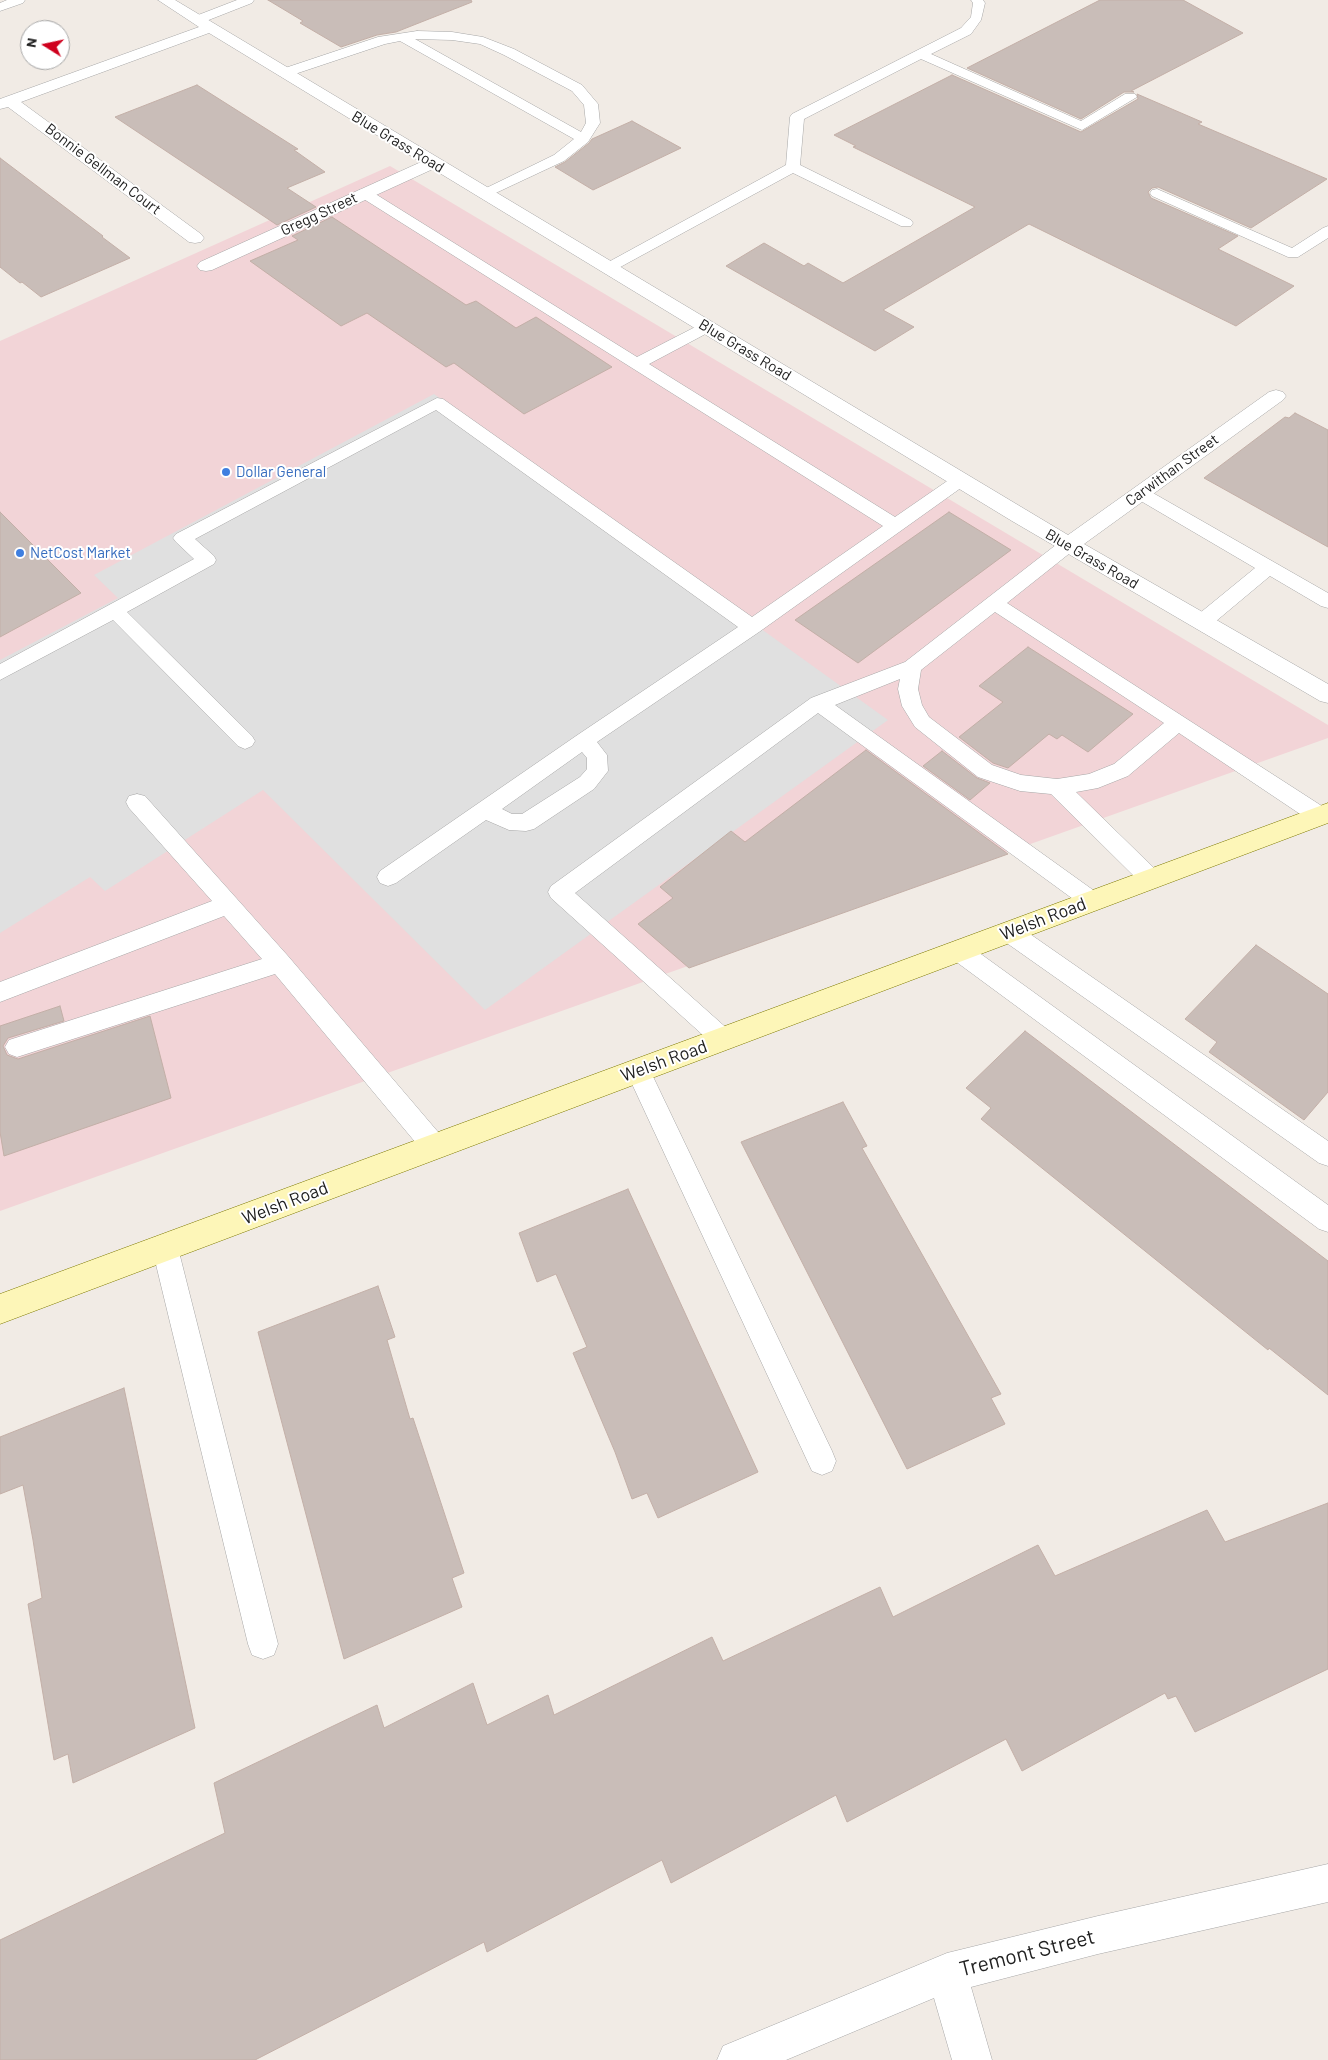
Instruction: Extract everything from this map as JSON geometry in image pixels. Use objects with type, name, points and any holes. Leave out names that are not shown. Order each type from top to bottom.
[{"type":"street","name":"Blue Grass Road","points":[[165,0],[959,480],[1068,545],[1328,694]]},
{"type":"street","name":"Bonnie Gellman Court","points":[[5,102],[204,24]]},
{"type":"street","name":"Bonnie Gellman Court","points":[[5,102],[195,238]]},
{"type":"street","name":"Gregg Street","points":[[206,266],[433,163]]},
{"type":"street","name":"Carwithan Street","points":[[1068,545],[1276,396]]},
{"type":"street","name":"Welsh Road","points":[[0,1309],[1324,815]]},
{"type":"street","name":"Tremont Street","points":[[737,2060],[948,1973],[1108,1933],[1328,1883]]},
{"type":"street","points":[[948,1973],[972,2060]]},
{"type":"lane","points":[[0,7],[19,0]]},
{"type":"lane","points":[[204,24],[248,0]]},
{"type":"lane","points":[[792,167],[796,117],[966,31],[977,17],[979,3],[977,0]]},
{"type":"lane","points":[[284,73],[383,40],[417,35],[452,36],[483,41],[509,52],[577,88],[591,104],[593,123],[582,139],[559,158],[485,194]]},
{"type":"lane","points":[[402,37],[582,139]]},
{"type":"lane","points":[[920,54],[1082,126],[1130,97]]},
{"type":"lane","points":[[792,167],[906,223]]},
{"type":"lane","points":[[608,268],[792,167]]},
{"type":"lane","points":[[364,193],[894,525]]},
{"type":"lane","points":[[1157,193],[1293,254],[1328,231]]},
{"type":"lane","points":[[637,364],[706,327]]},
{"type":"lane","points":[[0,673],[207,560],[182,538],[437,403],[752,628]]},
{"type":"lane","points":[[388,877],[583,741],[752,628],[959,480]]},
{"type":"lane","points":[[1140,493],[1328,601]]},
{"type":"lane","points":[[723,1039],[559,892],[818,703],[912,667],[1068,545]]},
{"type":"lane","points":[[1202,622],[1268,567]]},
{"type":"lane","points":[[994,603],[1324,815]]},
{"type":"lane","points":[[115,611],[245,741]]},
{"type":"lane","points":[[912,667],[908,689],[912,706],[922,722],[984,771],[1020,783],[1057,787],[1091,782],[1121,770],[1178,722]]},
{"type":"lane","points":[[818,703],[1092,901]]},
{"type":"lane","points":[[485,810],[509,822],[526,823],[587,783],[598,771],[597,755],[583,741]]},
{"type":"lane","points":[[1057,787],[1151,879]]},
{"type":"lane","points":[[137,802],[280,963],[435,1147]]},
{"type":"lane","points":[[0,992],[228,905]]},
{"type":"lane","points":[[1010,932],[1328,1155]]},
{"type":"lane","points":[[959,951],[1328,1220]]},
{"type":"lane","points":[[18,1047],[280,963]]},
{"type":"lane","points":[[638,1071],[822,1461]]},
{"type":"lane","points":[[165,1248],[263,1644]]},
{"type":"shaded area","points":[[390,166],[1328,725],[1328,738],[0,1211],[0,341]]},
{"type":"shaded area","points":[[434,394],[888,720],[485,1010],[263,790],[105,891],[90,877],[0,933],[0,660],[118,598],[94,575]]},
{"type":"building","points":[[268,0],[471,0],[472,2],[396,32],[377,35],[341,47],[300,23],[303,21]]},
{"type":"building","points":[[1100,0],[1183,0],[1243,33],[1131,91],[1134,92],[1124,92],[1081,119],[967,68]]},
{"type":"building","points":[[952,75],[1081,132],[1138,99],[1137,94],[1202,122],[1198,124],[1327,179],[1251,228],[1158,187],[1152,188],[1148,192],[1151,198],[1238,236],[1218,249],[1294,286],[1236,326],[1029,224],[883,310],[914,327],[875,351],[726,266],[764,243],[804,266],[808,263],[843,283],[975,207],[853,147],[856,146],[834,135]]},
{"type":"building","points":[[197,85],[298,149],[294,150],[325,172],[287,188],[316,207],[277,225],[115,117]]},
{"type":"building","points":[[632,121],[681,148],[593,190],[555,167],[565,162],[592,139]]},
{"type":"building","points":[[0,158],[130,258],[41,297],[22,282],[20,283],[0,267]]},
{"type":"building","points":[[332,217],[466,305],[476,301],[516,328],[536,317],[612,367],[524,414],[454,363],[446,367],[367,313],[341,326],[250,261],[298,240],[292,236]]},
{"type":"building","points":[[1295,413],[1328,430],[1328,547],[1204,478],[1285,417],[1289,418]]},
{"type":"building","name":"NetCost Market","points":[[0,512],[81,593],[0,637]]},
{"type":"building","points":[[949,512],[1011,550],[858,663],[795,620]]},
{"type":"building","points":[[1028,647],[1133,714],[1088,752],[1062,735],[1057,739],[1049,734],[1008,768],[993,763],[959,737],[1003,702],[979,686]]},
{"type":"building","points":[[866,750],[1008,854],[689,968],[638,924],[673,898],[660,887],[731,831],[745,842]]},
{"type":"building","points":[[942,751],[977,778],[990,783],[970,800],[923,766]]},
{"type":"building","points":[[1256,945],[1328,994],[1328,1092],[1304,1120],[1209,1052],[1217,1042],[1185,1019]]},
{"type":"building","points":[[60,1006],[64,1021],[8,1038],[3,1046],[7,1055],[18,1059],[150,1016],[171,1098],[4,1156],[0,1132],[0,1026]]},
{"type":"building","points":[[1025,1031],[1328,1261],[1328,1395],[1269,1348],[1268,1350],[981,1119],[991,1108],[966,1088]]},
{"type":"building","points":[[843,1102],[867,1146],[862,1148],[1001,1394],[991,1398],[1005,1424],[907,1469],[741,1142]]},
{"type":"building","points":[[628,1189],[758,1472],[658,1518],[647,1493],[632,1499],[615,1452],[573,1353],[587,1347],[556,1274],[537,1282],[519,1233]]},
{"type":"building","points":[[378,1286],[395,1337],[387,1340],[410,1419],[413,1418],[464,1573],[452,1578],[462,1607],[344,1659],[258,1332]]},
{"type":"building","points":[[124,1388],[195,1728],[73,1783],[68,1754],[54,1760],[28,1604],[42,1598],[33,1540],[23,1485],[0,1494],[0,1437]]},
{"type":"building","points":[[1328,1503],[1328,1669],[1195,1732],[1176,1696],[1168,1699],[1165,1693],[1022,1771],[1006,1739],[847,1822],[836,1795],[671,1883],[662,1860],[487,1952],[484,1942],[255,2060],[0,2060],[0,1940],[225,1833],[214,1783],[377,1705],[384,1728],[473,1683],[487,1725],[548,1695],[554,1715],[712,1637],[723,1661],[880,1587],[893,1617],[1038,1545],[1055,1576],[1207,1510],[1225,1542]]},
{"type":"place","name":"Dollar General","points":[[226,472]]},
{"type":"place","name":"NetCost Market","points":[[20,553]]}]
